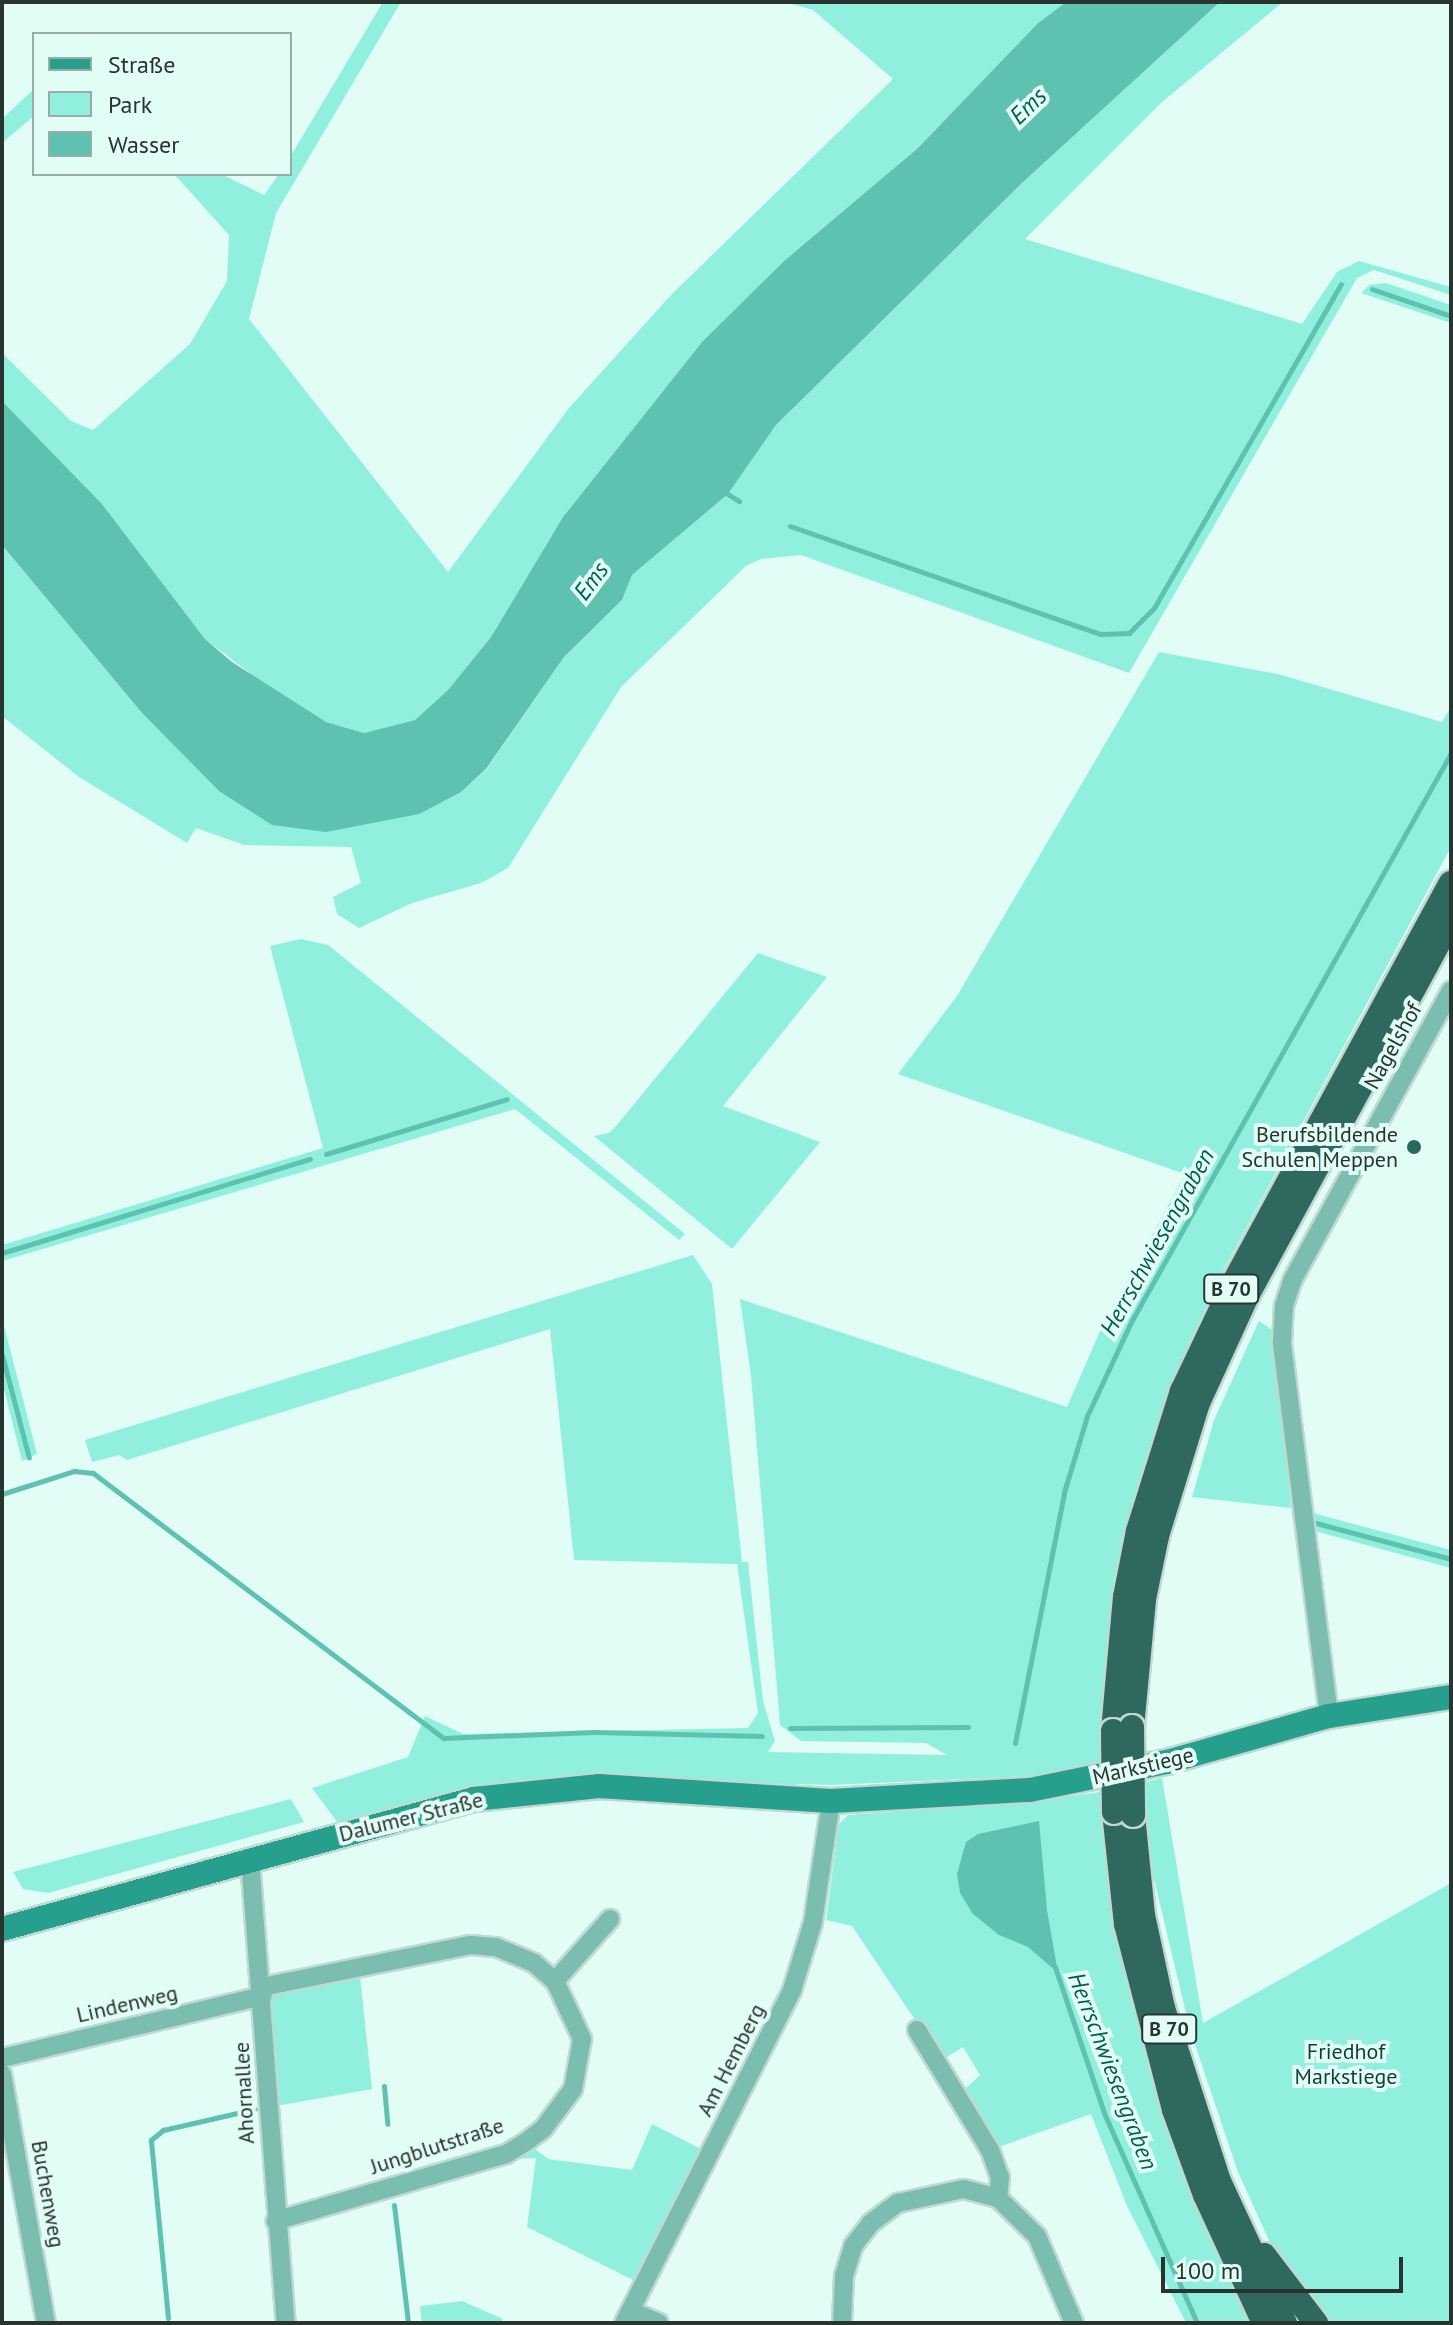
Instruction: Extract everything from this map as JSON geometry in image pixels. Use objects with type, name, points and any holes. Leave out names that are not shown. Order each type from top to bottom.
[{"type":"highway","name":"B 70","points":[[1264,2323],[1205,2195],[1174,2110],[1126,1924],[1123,1814],[1125,1597],[1138,1531],[1182,1391],[1234,1282],[1451,883]]},
{"type":"highway","name":"B 70","points":[[1123,1729],[1157,1536],[1198,1403],[1247,1296],[1451,920]]},
{"type":"highway","name":"B 70","points":[[1123,1814],[1163,2008],[1219,2181],[1285,2323]]},
{"type":"highway","points":[[1219,2181],[1274,2270],[1316,2323]]},
{"type":"street","name":"Nagelshof","points":[[1329,1716],[1282,1342],[1293,1279],[1451,990]]},
{"type":"street","name":"Markstiege","points":[[831,1801],[1056,1786],[1167,1762],[1329,1716],[1451,1697]]},
{"type":"street","name":"Dalumer Straße","points":[[2,1929],[474,1799],[599,1786],[831,1801]]},
{"type":"street","name":"Am Hemberg","points":[[628,2317],[792,1990],[817,1903],[831,1801]]},
{"type":"street","name":"Ahornallee","points":[[250,1860],[286,2323]]},
{"type":"street","points":[[555,1981],[610,1919]]},
{"type":"street","name":"Jungblutstraße","points":[[262,1991],[471,1945],[514,1951],[555,1981],[574,2013],[582,2039],[582,2061],[573,2089],[543,2129],[506,2154],[276,2221]]},
{"type":"street","name":"Lindenweg","points":[[2,2058],[262,1991]]},
{"type":"street","points":[[917,2030],[990,2150],[1000,2177],[998,2198]]},
{"type":"street","name":"Buchenweg","points":[[2,2074],[46,2323]]},
{"type":"street","points":[[842,2323],[844,2276],[853,2246],[871,2223],[898,2203],[932,2192],[964,2189],[998,2198],[1037,2236],[1074,2323]]},
{"type":"street","points":[[628,2317],[659,2323]]},
{"type":"green space","points":[[383,2],[401,2],[276,213],[249,319],[448,572],[569,408],[671,295],[893,79],[813,10],[784,2],[1066,2],[1037,24],[918,148],[784,261],[702,342],[563,517],[491,637],[448,690],[415,720],[364,733],[326,722],[284,699],[205,639],[102,504],[2,401],[2,353],[71,421],[93,430],[190,344],[227,281],[229,235],[176,176],[225,176],[264,195],[278,176],[292,176],[292,154]]},
{"type":"green space","points":[[1220,2],[1283,2],[1162,102],[1025,239],[1302,324],[1337,272],[1359,261],[1451,287],[1451,295],[1374,270],[1357,278],[1129,673],[801,555],[761,559],[746,566],[621,687],[508,868],[481,883],[412,903],[359,928],[337,914],[333,897],[361,883],[351,847],[244,845],[196,828],[187,843],[79,777],[2,716],[2,545],[142,713],[219,791],[461,792],[486,770],[564,657],[622,600],[632,575],[728,494],[776,425],[1022,183]]},
{"type":"green space","points":[[32,91],[32,118],[2,143],[2,119]]},
{"type":"green space","points":[[1386,283],[1451,305],[1451,323],[1361,293],[1369,285]]},
{"type":"green space","points":[[1159,652],[1278,674],[1442,722],[1451,707],[1451,847],[1225,1267],[1171,1382],[1116,1586],[1100,1762],[1030,1776],[832,1785],[558,1778],[473,1790],[338,1823],[312,1788],[408,1757],[425,1716],[463,1734],[748,1728],[758,1713],[737,1564],[574,1560],[550,1329],[127,1460],[119,1455],[92,1462],[85,1440],[693,1255],[712,1284],[742,1562],[748,1562],[763,1701],[775,1741],[768,1752],[947,1755],[926,1743],[801,1741],[780,1725],[751,1376],[740,1299],[1067,1407],[1101,1329],[1185,1174],[898,1074],[957,996]]},
{"type":"green space","points":[[301,939],[328,945],[685,1234],[679,1240],[515,1109],[2,1261],[2,1245],[323,1148],[270,946]]},
{"type":"green space","points":[[758,953],[827,977],[723,1106],[820,1142],[732,1249],[594,1136],[609,1133],[617,1125]]},
{"type":"green space","points":[[2,1318],[37,1454],[22,1461],[2,1381]]},
{"type":"green space","points":[[1259,1321],[1272,1330],[1291,1508],[1192,1497],[1214,1420]]},
{"type":"green space","points":[[1309,1512],[1451,1550],[1451,1568],[1311,1530]]},
{"type":"green space","name":"Friedhof Markstiege","points":[[1162,1778],[1203,2023],[1451,1883],[1451,2323],[1330,2323],[1277,2258],[1238,2172],[1190,2030],[1148,1854],[1143,1783]]},
{"type":"green space","points":[[1100,1792],[1113,1911],[1145,2046],[1176,2141],[1253,2323],[1186,2323],[1127,2206],[1091,2114],[996,2148],[963,2091],[980,2075],[963,2047],[942,2060],[852,1926],[826,1920],[839,1824],[848,1815],[1024,1803]]},
{"type":"green space","points":[[291,1799],[304,1822],[48,1893],[23,1889],[13,1872]]},
{"type":"green space","points":[[359,1967],[372,2089],[276,2106],[269,1985]]},
{"type":"green space","points":[[652,2124],[705,2151],[637,2282],[527,2227],[536,2158],[483,2161],[526,2142],[548,2159],[632,2170]]},
{"type":"green space","points":[[462,2301],[503,2319],[501,2323],[422,2323],[420,2306]]},
{"type":"water","name":"Ems","points":[[1066,2],[1220,2],[1022,183],[776,425],[728,494],[632,575],[622,600],[564,657],[486,769],[461,792],[419,814],[326,832],[272,825],[219,791],[142,713],[2,545],[2,401],[102,504],[205,639],[232,662],[326,722],[364,733],[415,720],[448,690],[491,637],[563,517],[702,342],[784,261],[918,148],[1037,24]]},
{"type":"water","points":[[1039,1821],[1047,1910],[1058,1973],[1028,1947],[999,1935],[973,1914],[960,1893],[957,1874],[966,1842],[978,1834]]},
{"type":"waterway","points":[[790,526],[1101,634],[1129,633],[1154,608],[1341,284]]},
{"type":"waterway","points":[[1372,289],[1451,316]]},
{"type":"waterway","points":[[723,491],[739,501]]},
{"type":"waterway","name":"Herrschwiesengraben","points":[[1015,1743],[1065,1489],[1087,1416],[1131,1322],[1451,753]]},
{"type":"waterway","points":[[326,1154],[507,1099]]},
{"type":"waterway","points":[[2,1253],[310,1159]]},
{"type":"waterway","points":[[2,1355],[29,1458]]},
{"type":"waterway","points":[[2,1494],[74,1471],[93,1473],[444,1738],[594,1732],[762,1736]]},
{"type":"waterway","points":[[1316,1523],[1451,1559]]},
{"type":"waterway","points":[[790,1728],[968,1727]]},
{"type":"waterway","name":"Herrschwiesengraben","points":[[1055,1967],[1104,2113],[1197,2323]]},
{"type":"waterway","points":[[384,2086],[387,2124]]},
{"type":"waterway","points":[[168,2318],[151,2140],[163,2130],[255,2109]]},
{"type":"waterway","points":[[394,2205],[408,2323]]},
{"type":"place","name":"Berufsbildende Schulen Meppen","points":[[1414,1147]]}]
